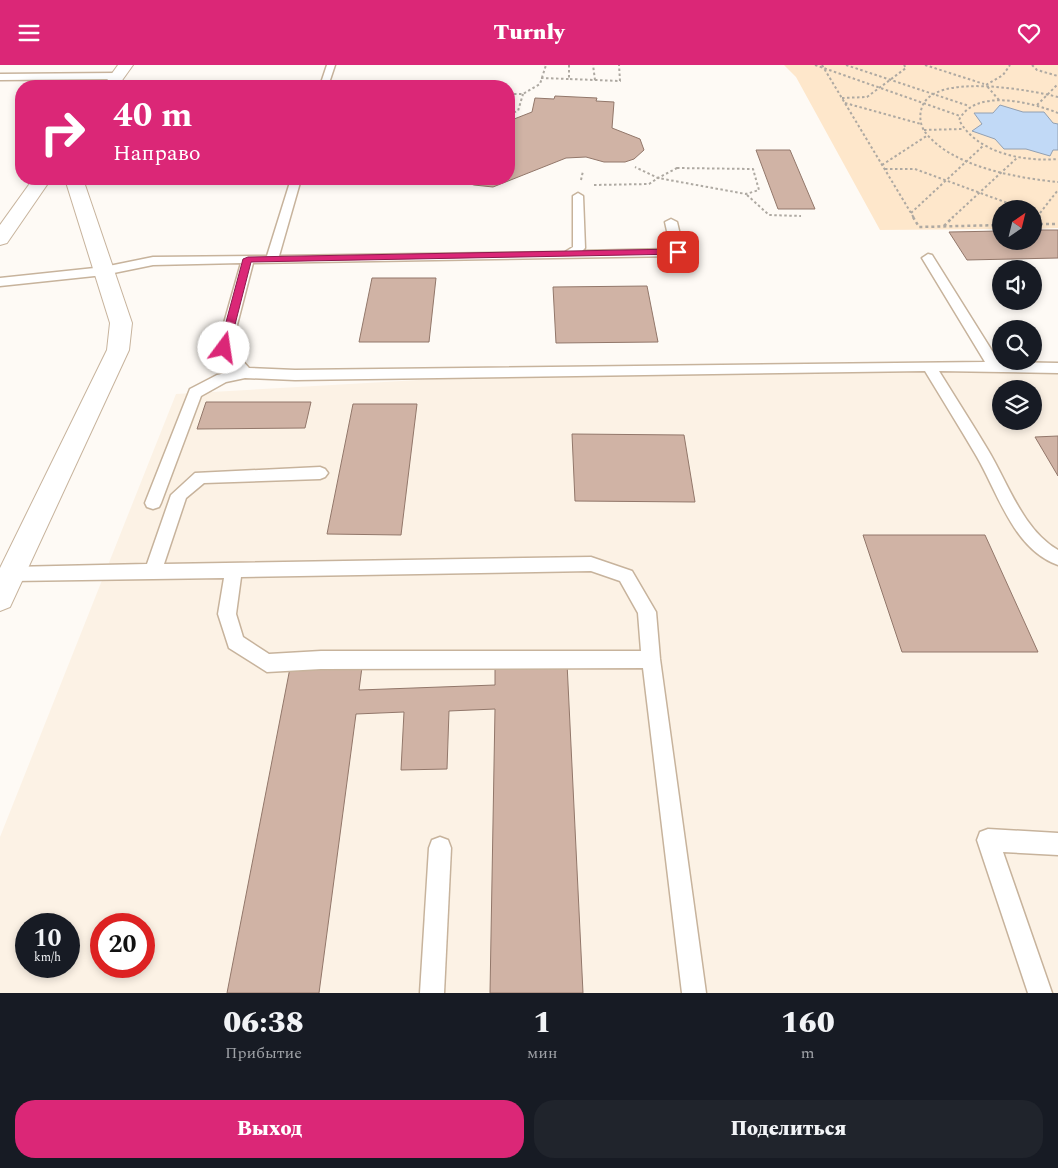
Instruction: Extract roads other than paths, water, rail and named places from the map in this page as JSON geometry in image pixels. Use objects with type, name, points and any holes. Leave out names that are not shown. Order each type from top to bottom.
[{"type":"street","points":[[0,239],[38,185]]},
{"type":"street","points":[[0,598],[118,350],[121,323],[76,185]]},
{"type":"lane","points":[[326,80],[331,65]]},
{"type":"lane","points":[[0,77],[118,76]]},
{"type":"lane","points":[[272,259],[294,185]]},
{"type":"lane","points":[[568,255],[579,248],[578,196]]},
{"type":"lane","points":[[0,282],[104,271],[153,261],[678,252],[671,222]]},
{"type":"lane","points":[[928,258],[992,362]]},
{"type":"lane","points":[[245,373],[232,360],[224,348],[248,259]]},
{"type":"lane","points":[[153,503],[195,393],[222,378],[245,373],[295,375],[929,366],[992,367]]},
{"type":"lane","points":[[929,366],[984,455],[1019,520],[1047,554],[1058,558]]},
{"type":"lane","points":[[1042,368],[1058,368]]},
{"type":"lane","points":[[153,571],[179,495],[200,477],[320,473]]},
{"type":"lane","points":[[12,574],[591,564],[626,576],[647,612],[651,659],[694,993]]},
{"type":"lane","points":[[234,570],[227,614],[235,641],[267,663],[321,660],[651,659]]},
{"type":"lane","points":[[1040,993],[988,840],[1058,844]]},
{"type":"lane","points":[[432,993],[440,848]]},
{"type":"water","points":[[1000,105],[1023,112],[1044,112],[1053,123],[1058,124],[1058,150],[1053,150],[1050,156],[1026,149],[1004,149],[995,139],[972,131],[982,124],[974,113],[993,113]]}]
